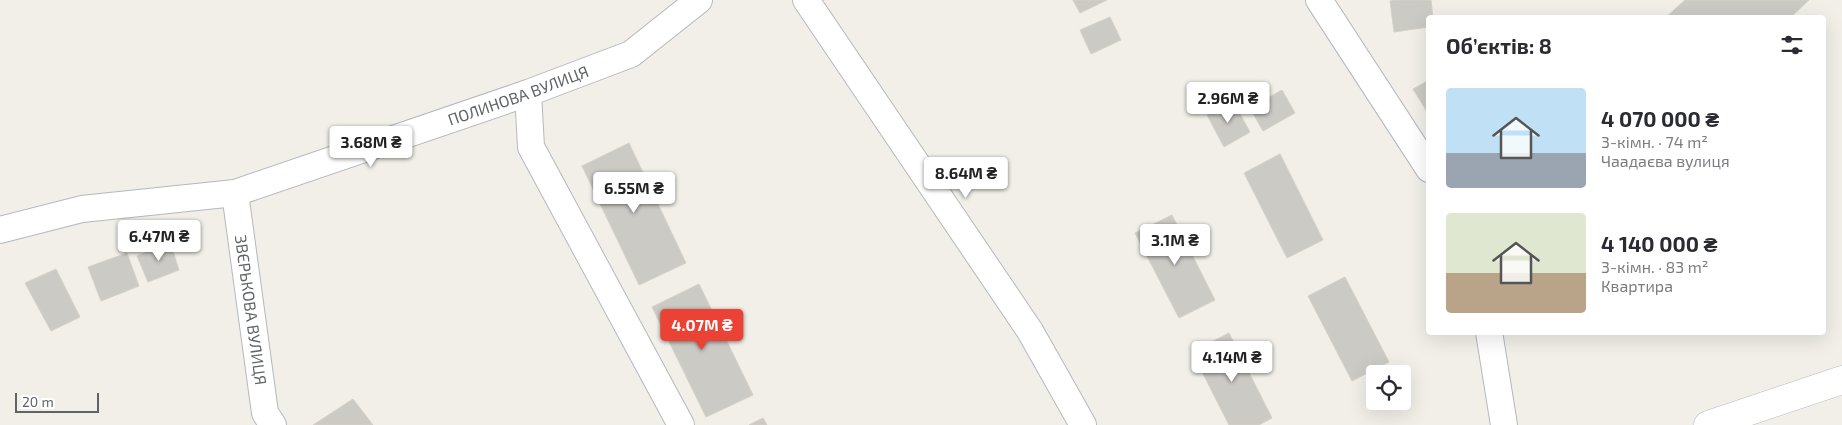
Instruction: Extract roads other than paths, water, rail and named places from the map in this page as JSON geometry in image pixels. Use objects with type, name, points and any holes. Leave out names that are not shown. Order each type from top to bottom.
[{"type":"main road","points":[[1708,425],[1842,380]]},
{"type":"street","name":"ПОЛИНОВА ВУЛИЦЯ","points":[[0,230],[82,209],[235,193],[528,93],[631,54],[699,0]]},
{"type":"street","points":[[806,0],[1030,331],[1083,425]]},
{"type":"street","points":[[1318,0],[1426,164]]},
{"type":"street","points":[[528,93],[532,147],[681,425]]},
{"type":"street","name":"ЗВЄРЬКОВА ВУЛИЦЯ","points":[[235,193],[265,413],[273,425]]},
{"type":"street","points":[[1489,335],[1504,425]]}]
